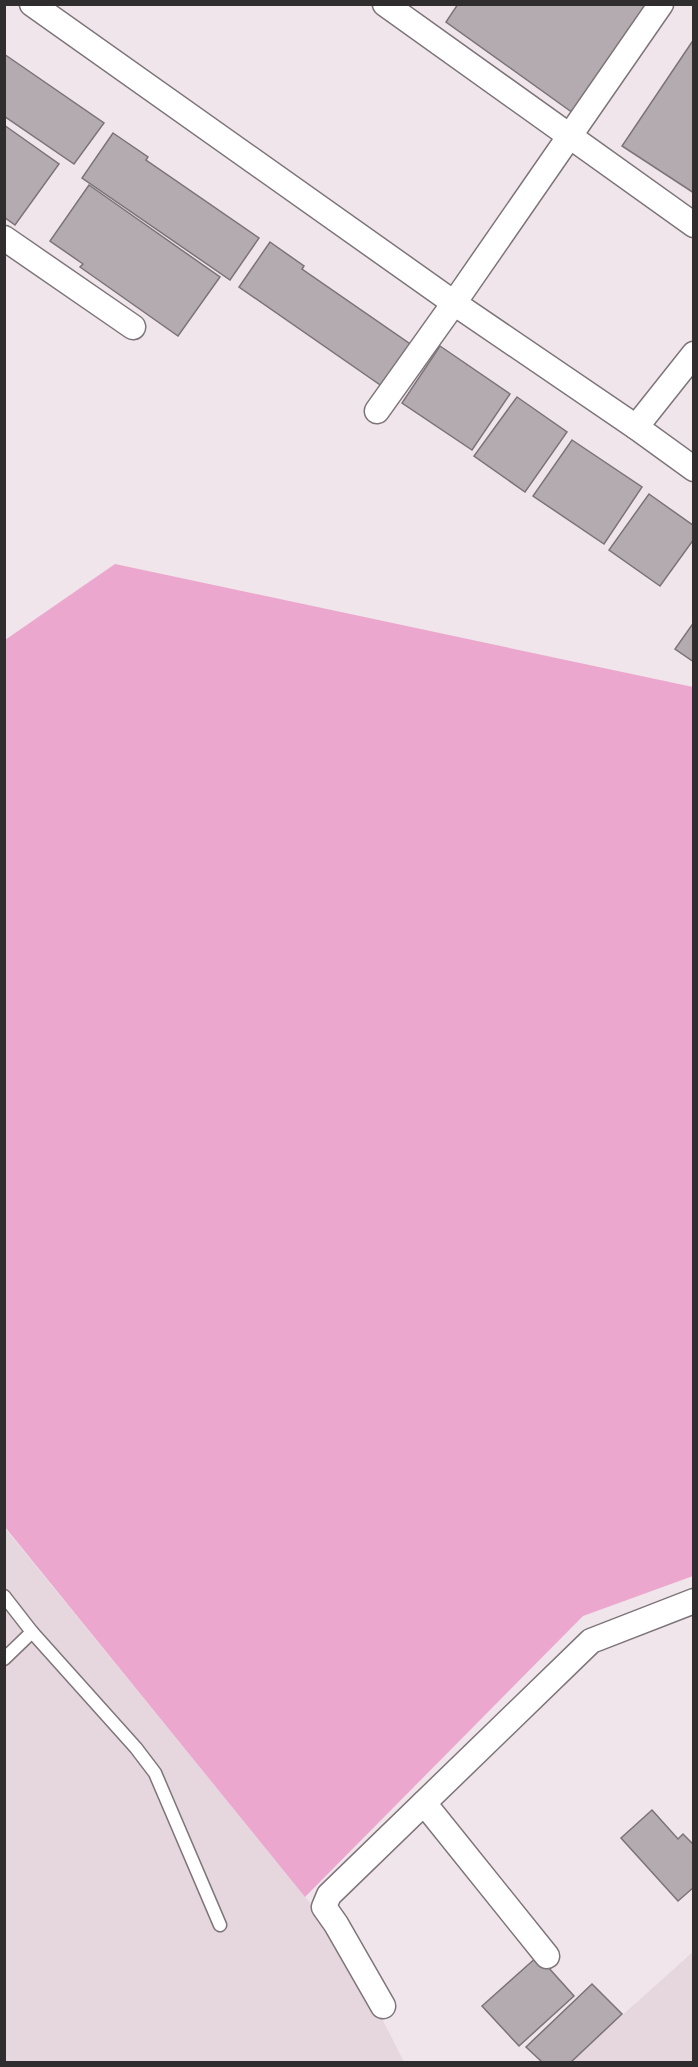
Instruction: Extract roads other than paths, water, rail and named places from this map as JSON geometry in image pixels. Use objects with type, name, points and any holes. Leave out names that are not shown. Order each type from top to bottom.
[{"type":"street","points":[[32,4],[693,469]]},
{"type":"street","points":[[385,4],[693,225]]},
{"type":"street","points":[[377,411],[661,4]]},
{"type":"street","points":[[4,238],[133,327]]},
{"type":"street","points":[[636,427],[693,354]]},
{"type":"street","points":[[383,2006],[324,1907],[329,1895],[591,1641],[693,1601]]},
{"type":"street","points":[[424,1803],[547,1956]]},
{"type":"lane","points":[[4,1596],[32,1632],[136,1748],[155,1773],[220,1925]]},
{"type":"lane","points":[[4,1659],[32,1632]]}]
